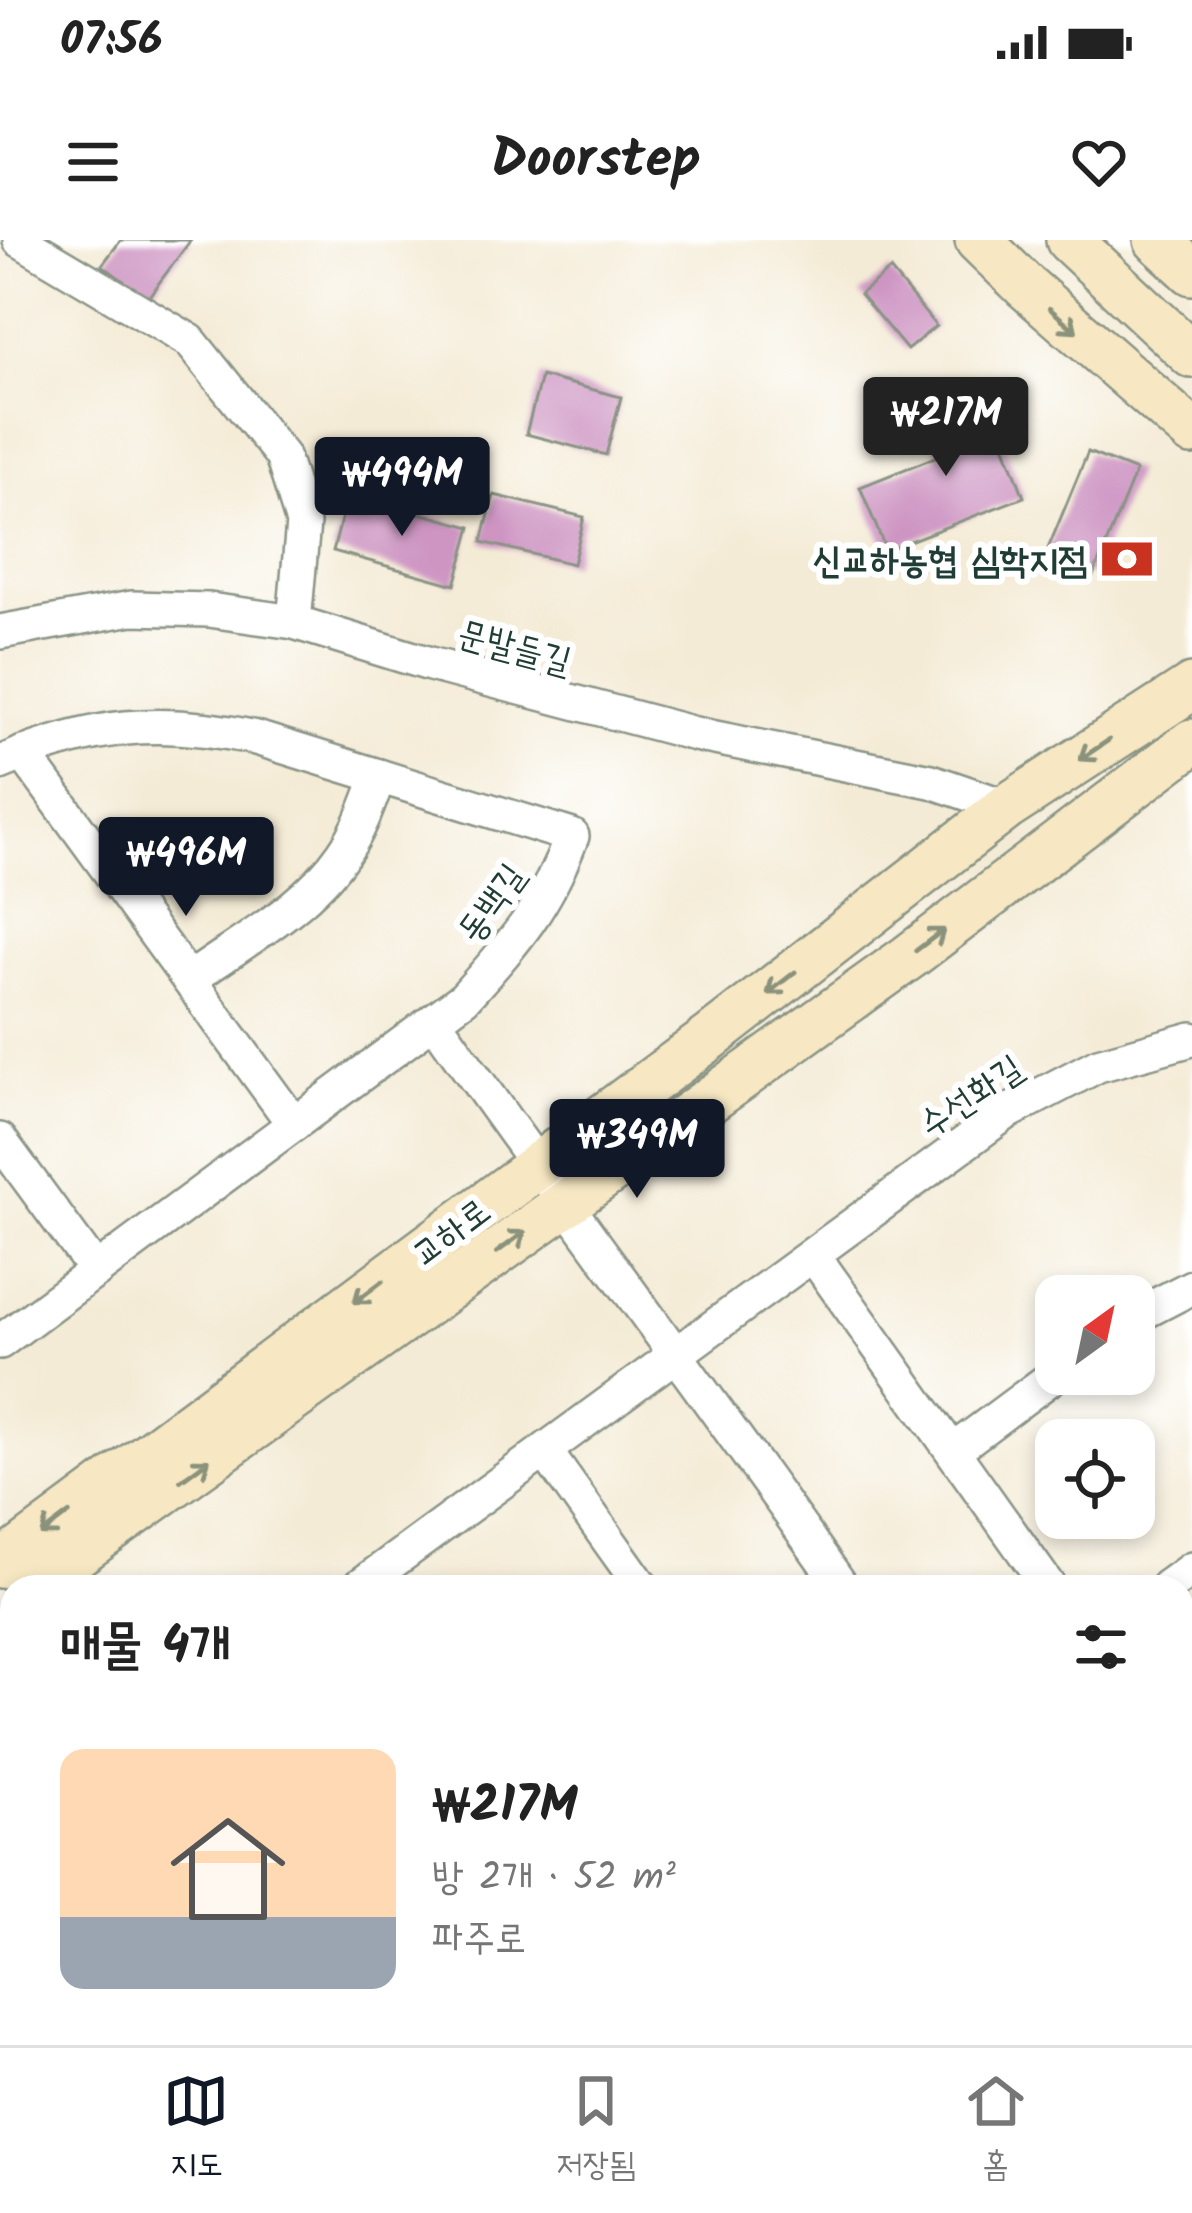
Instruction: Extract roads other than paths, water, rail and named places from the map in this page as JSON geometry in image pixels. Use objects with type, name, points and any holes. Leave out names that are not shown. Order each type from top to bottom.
[{"type":"street","points":[[20,240],[190,341],[282,456],[303,524],[294,622]]},
{"type":"street","points":[[978,240],[1192,432]]},
{"type":"street","points":[[1069,240],[1192,356]]},
{"type":"street","points":[[1156,240],[1192,272]]},
{"type":"street","name":"문발들길","points":[[0,632],[132,608],[209,610],[294,622],[430,664],[694,734],[931,782],[1007,807]]},
{"type":"street","name":"교하로","points":[[0,1564],[711,1037],[1007,807],[1188,684]]},
{"type":"street","name":"동백길","points":[[0,1342],[464,998],[524,931],[555,883],[572,836],[202,726],[154,724],[82,734],[11,758],[189,980],[294,1124]]},
{"type":"street","name":"교하로","points":[[49,1575],[909,957],[1188,746]]},
{"type":"street","points":[[189,980],[308,892],[342,857],[364,820],[379,776]]},
{"type":"street","points":[[434,1020],[834,1575]]},
{"type":"street","name":"수선화길","points":[[374,1575],[1006,1113],[1098,1065],[1192,1040]]},
{"type":"street","points":[[0,1140],[96,1271]]},
{"type":"street","points":[[812,1256],[1041,1575]]},
{"type":"street","points":[[1155,1306],[1192,1287]]},
{"type":"street","points":[[954,1450],[1035,1390]]},
{"type":"street","points":[[545,1451],[633,1575]]},
{"type":"place","name":"신교하농협 심학지점","points":[[1127,559]]}]
